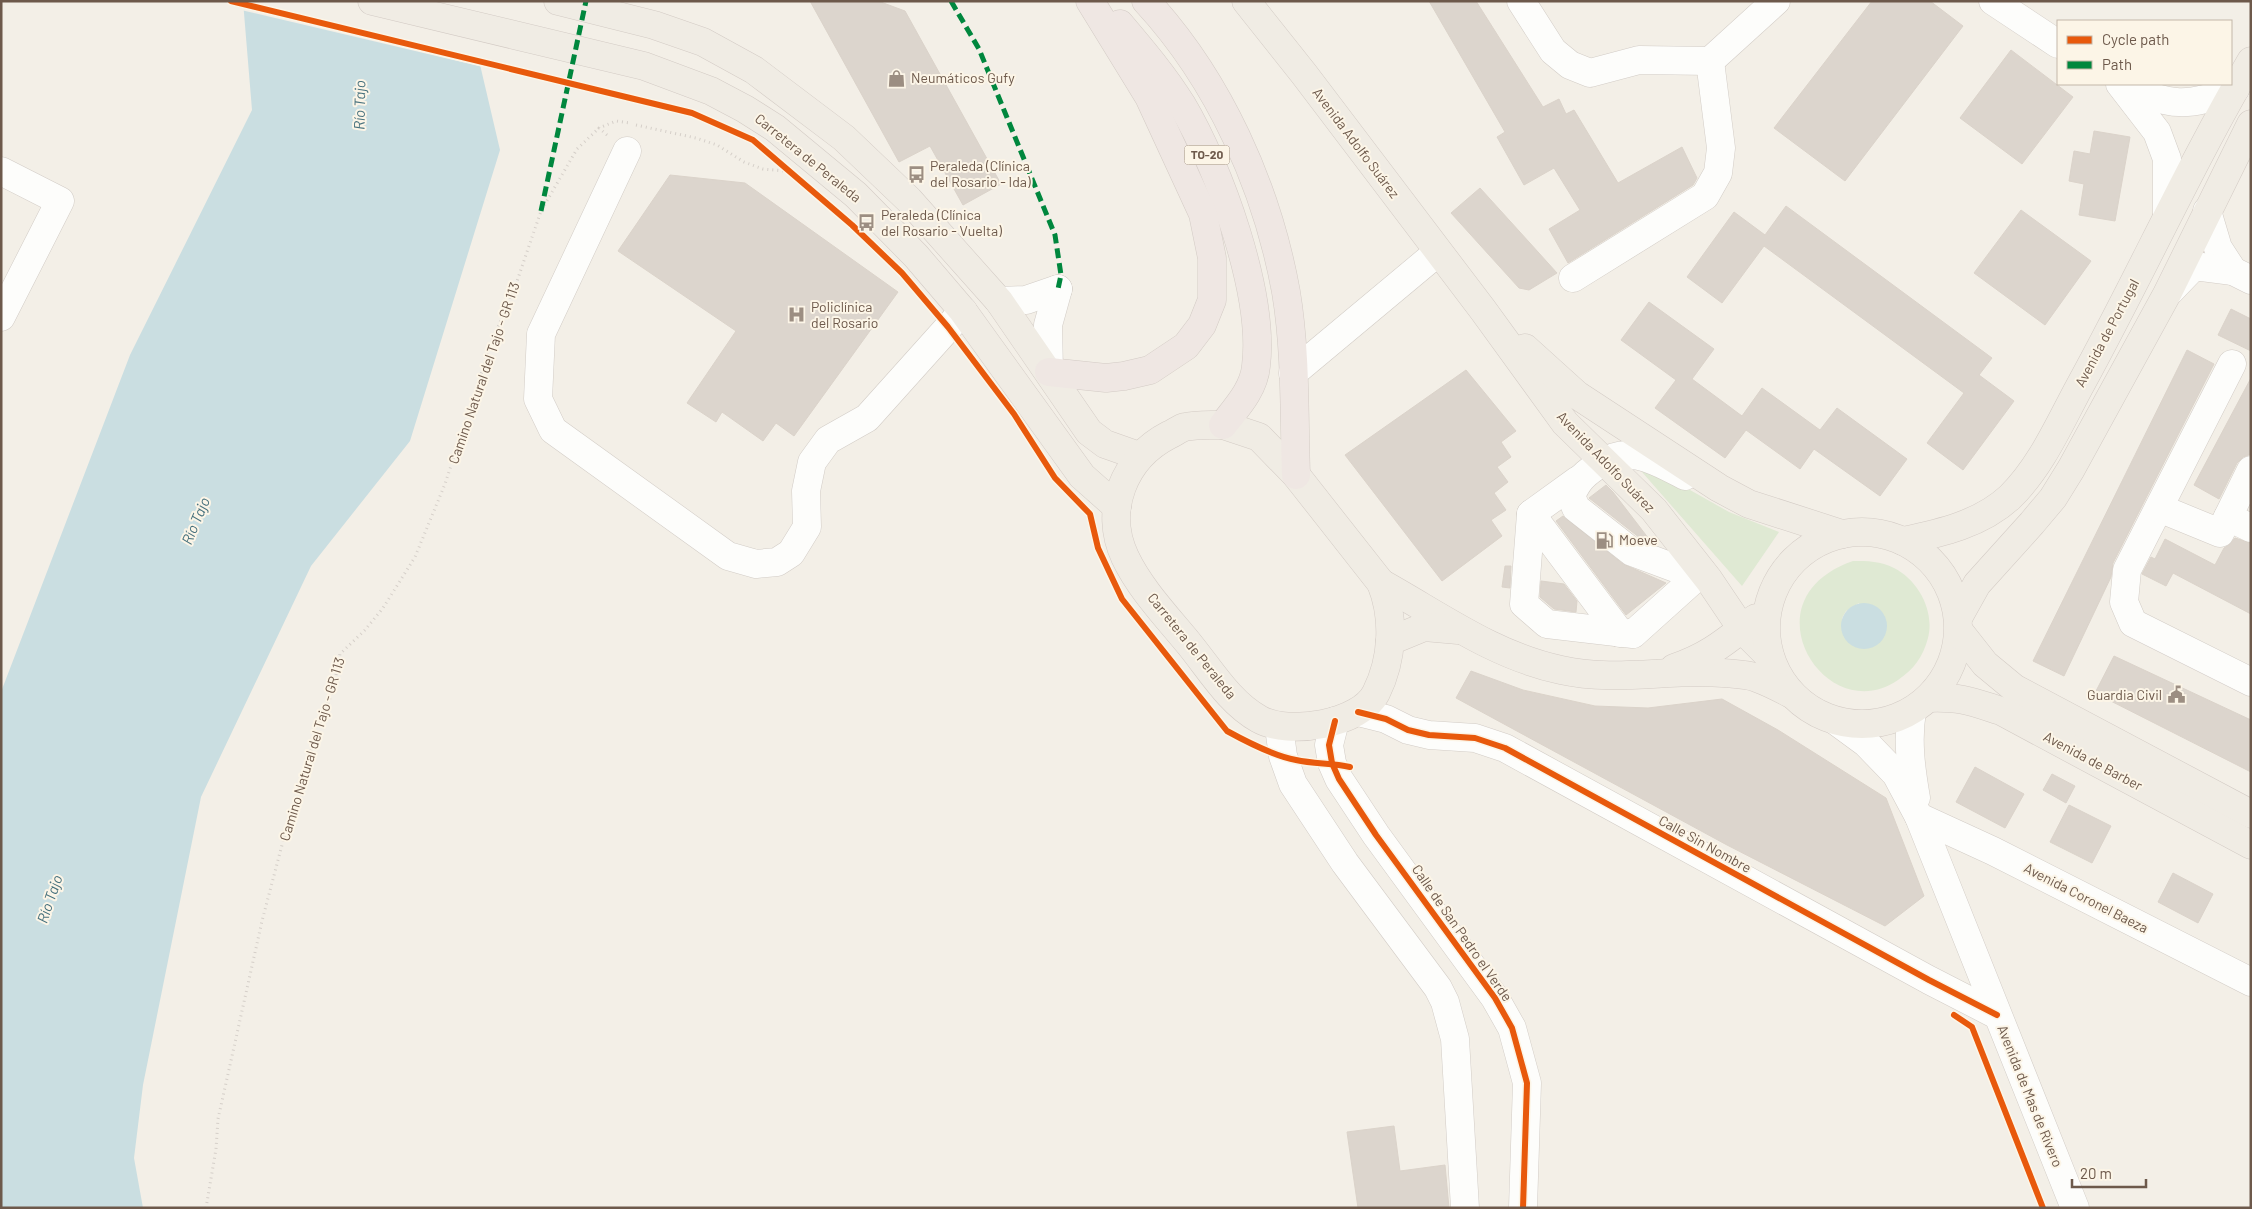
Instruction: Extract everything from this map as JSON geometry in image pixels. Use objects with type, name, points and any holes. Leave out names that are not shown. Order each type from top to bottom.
[{"type":"highway","points":[[1049,372],[1106,378],[1131,375],[1150,370],[1186,346],[1202,325],[1212,300],[1212,258],[1203,214],[1149,97],[1090,1]]},
{"type":"highway","name":"TO-20","points":[[1098,1],[1149,58],[1182,106],[1212,165],[1242,250],[1256,324],[1256,366],[1252,383],[1223,425]]},
{"type":"highway","name":"TO-20","points":[[1146,1],[1176,36],[1215,96],[1238,140],[1271,231],[1286,292],[1292,373],[1296,474]]},
{"type":"main road","name":"Carretera de Peraleda","points":[[372,1],[644,66],[710,91],[746,109],[775,128],[856,195],[916,256],[963,311],[1058,446],[1082,476],[1117,508]]},
{"type":"main road","points":[[558,1],[654,24],[703,42],[754,70],[844,138],[909,200],[999,301],[1089,432],[1105,444],[1139,456]]},
{"type":"main road","name":"Avenida Adolfo Suárez","points":[[1246,1],[1304,74],[1483,310],[1565,423],[1654,510],[1702,572],[1742,629],[1770,658]]},
{"type":"main road","points":[[1267,1],[1304,74]]},
{"type":"main road","name":"Avenida de Portugal","points":[[1903,541],[1948,531],[1971,522],[2003,502],[2027,477],[2043,453],[2122,310],[2167,215],[2234,89],[2251,61]]},
{"type":"main road","points":[[1959,624],[1977,584],[2053,498],[2167,294],[2249,130]]},
{"type":"main road","name":"Avenida Adolfo Suárez","points":[[1483,310],[1577,395],[1719,488],[1749,504],[1842,534]]},
{"type":"main road","name":"Carretera de Peraleda","points":[[1223,425],[1259,437],[1296,474],[1381,583],[1388,602],[1390,641],[1384,678],[1373,699],[1346,716],[1313,726],[1278,727],[1260,720],[1230,695],[1147,591],[1125,556],[1117,526],[1117,508],[1127,474],[1139,456],[1151,444],[1185,427],[1223,425]]},
{"type":"main road","points":[[1870,533],[1903,541],[1924,554],[1941,573],[1953,594],[1959,624],[1957,650],[1942,684],[1921,705],[1888,721],[1862,725],[1836,721],[1812,711],[1791,694],[1778,677],[1770,658],[1765,634],[1767,609],[1774,588],[1786,569],[1802,553],[1820,541],[1842,534],[1870,533]]},
{"type":"main road","name":"Carretera de Peraleda","points":[[1381,583],[1462,630],[1520,658],[1561,670],[1598,674],[1705,672],[1755,677],[1791,694]]},
{"type":"main road","points":[[1977,584],[1979,633],[1988,656],[2003,680]]},
{"type":"main road","name":"Carretera de Peraleda","points":[[1661,672],[1693,662],[1718,648],[1767,609]]},
{"type":"main road","name":"Avenida de Barber","points":[[1959,624],[1978,656],[2014,688],[2251,814]]},
{"type":"main road","name":"Carretera de Peraleda","points":[[1390,641],[1424,627],[1462,630]]},
{"type":"main road","name":"Avenida de Barber","points":[[1921,705],[1956,697],[2001,711],[2243,841]]},
{"type":"street","points":[[1521,1],[1553,51],[1570,65],[1590,73],[1639,60],[1710,61],[1776,1]]},
{"type":"street","points":[[1993,1],[2057,43]]},
{"type":"street","points":[[1572,278],[1705,196],[1718,173],[1721,148],[1710,61]]},
{"type":"street","points":[[2121,85],[2157,132],[2167,159],[2167,215]]},
{"type":"street","points":[[2122,85],[2157,100],[2180,104],[2205,100],[2234,89]]},
{"type":"street","points":[[627,151],[541,334],[538,399],[553,430],[728,556],[756,564],[777,562],[791,553],[807,527],[806,491],[812,462],[828,440],[867,418],[963,311]]},
{"type":"street","points":[[1,317],[60,201],[2,172]]},
{"type":"street","points":[[2207,211],[2218,248],[2242,275]]},
{"type":"street","points":[[1292,373],[1438,252]]},
{"type":"street","points":[[2167,294],[2194,266],[2242,275]]},
{"type":"street","points":[[999,301],[1026,300],[1058,289],[1048,325],[1049,372]]},
{"type":"street","points":[[2232,364],[2127,570],[2124,602],[2133,623],[2251,682]]},
{"type":"street","points":[[1702,572],[1633,634],[1547,624],[1524,604],[1531,514],[1603,461],[1627,453],[1645,457],[1697,482],[1719,488]]},
{"type":"street","points":[[2159,508],[2220,533],[2239,523],[2251,470]]},
{"type":"street","points":[[1578,480],[1571,496],[1576,508],[1632,552],[1675,568],[1702,572]]},
{"type":"street","points":[[1531,514],[1620,633]]},
{"type":"street","name":"Avenida de Mas de Rivero","points":[[1919,817],[1910,768],[1909,725],[1921,705]]},
{"type":"street","name":"Calle Sin Nombre","points":[[1346,716],[1386,719],[1408,730],[1429,735],[1475,738],[1505,748],[1997,1015]]},
{"type":"street","name":"Calle de San Pedro el Verde","points":[[1346,716],[1329,745],[1332,762],[1339,779],[1376,835],[1495,998],[1512,1028],[1526,1083],[1523,1208]]},
{"type":"street","name":"Avenida de Mas de Rivero","points":[[1836,721],[1866,743],[1896,774],[1919,817],[2075,1208]]},
{"type":"street","points":[[1278,727],[1283,756],[1292,784],[1345,864],[1438,988],[1445,1002],[1455,1039],[1465,1208]]},
{"type":"street","points":[[2243,841],[2251,814]]},
{"type":"street","name":"Avenida Coronel Baeza","points":[[1919,817],[1993,851],[2251,982]]},
{"type":"path","points":[[627,151],[599,128],[616,120],[669,131],[717,145],[744,162],[763,169],[791,173]]},
{"type":"path","points":[[777,162],[791,173]]},
{"type":"green space","points":[[1635,464],[1651,468],[1729,512],[1779,532],[1742,586]]},
{"type":"green space","points":[[1853,561],[1858,561],[1884,564],[1903,573],[1910,580],[1923,597],[1927,607],[1930,628],[1923,651],[1909,671],[1898,680],[1871,691],[1845,688],[1823,674],[1807,654],[1800,629],[1804,603],[1820,579]],"holes":[[[1859,603],[1878,643],[1864,648],[1842,618],[1846,611]]]},
{"type":"water","name":"Río Tajo","points":[[243,1],[474,39],[500,150],[410,441],[311,566],[201,797],[143,1085],[134,1158],[143,1208],[1,1208],[1,692],[130,355],[252,110]]},
{"type":"water","points":[[1864,603],[1877,607],[1883,613],[1887,626],[1883,639],[1877,645],[1864,649],[1851,645],[1845,639],[1841,626],[1845,613],[1851,607]]},
{"type":"pier","points":[[240,1],[469,1],[483,67],[241,10]]},
{"type":"building","name":"Neumáticos Gufy","points":[[810,1],[878,1],[905,11],[1001,184],[963,205],[930,146],[899,162]]},
{"type":"building","points":[[1429,1],[1476,1],[1543,107],[1559,99],[1566,114],[1574,110],[1618,183],[1682,147],[1697,178],[1693,185],[1568,263],[1549,229],[1580,210],[1554,168],[1524,185],[1497,137],[1505,132]]},
{"type":"building","points":[[1872,1],[1930,1],[1963,26],[1845,181],[1774,128]]},
{"type":"building","points":[[2011,50],[2073,97],[2022,164],[1960,118]]},
{"type":"building","points":[[2094,131],[2130,137],[2115,221],[2079,215],[2084,184],[2069,181],[2074,151],[2090,154]]},
{"type":"building","name":"Policlínica del Rosario","points":[[670,175],[745,183],[898,292],[794,436],[776,423],[763,441],[722,412],[716,422],[687,403],[736,331],[618,251]]},
{"type":"building","points":[[1480,188],[1557,273],[1529,290],[1519,288],[1451,213]]},
{"type":"building","points":[[1786,206],[1992,358],[1979,375],[2014,401],[1963,470],[1927,443],[1964,393],[1764,246],[1722,303],[1687,277],[1734,212],[1765,235]]},
{"type":"building","points":[[2021,210],[2091,261],[2045,325],[1974,273]]},
{"type":"building","points":[[1649,302],[1714,349],[1692,379],[1742,416],[1762,388],[1820,430],[1837,408],[1907,459],[1880,496],[1814,449],[1800,469],[1746,430],[1725,458],[1655,408],[1676,380],[1621,340]]},
{"type":"building","points":[[2231,309],[2251,319],[2251,351],[2218,335]]},
{"type":"building","points":[[2187,350],[2214,364],[2113,563],[2111,577],[2064,676],[2033,661]]},
{"type":"building","points":[[1466,370],[1516,431],[1501,442],[1511,457],[1497,467],[1508,482],[1494,493],[1506,510],[1491,520],[1502,536],[1442,581],[1345,455]]},
{"type":"building","points":[[2251,378],[2251,454],[2243,457],[2237,463],[2219,499],[2194,485]]},
{"type":"building","points":[[1606,485],[1652,543],[1640,538],[1589,498]]},
{"type":"building","points":[[1563,516],[1623,564],[1666,583],[1626,615],[1556,521]]},
{"type":"building","points":[[2235,538],[2251,543],[2251,614],[2173,573],[2166,586],[2142,574],[2151,557],[2155,559],[2165,539],[2215,565],[2224,548]]},
{"type":"building","points":[[1505,566],[1511,566],[1510,588],[1502,587]]},
{"type":"building","points":[[1541,581],[1564,584],[1577,601],[1576,612],[1554,609],[1540,597]]},
{"type":"building","points":[[2114,656],[2251,720],[2251,772],[2095,693]]},
{"type":"building","points":[[1471,671],[1523,690],[1595,706],[1648,708],[1722,699],[1778,730],[1886,798],[1924,896],[1885,926],[1727,845],[1456,698]]},
{"type":"building","points":[[1975,767],[2024,794],[2005,828],[1956,802]]},
{"type":"building","points":[[2052,774],[2075,786],[2066,803],[2043,790]]},
{"type":"building","points":[[2069,805],[2111,826],[2092,863],[2050,842]]},
{"type":"building","points":[[2173,873],[2213,894],[2198,923],[2158,902]]},
{"type":"building","points":[[1394,1126],[1400,1171],[1445,1165],[1449,1208],[1358,1208],[1347,1132]]},
{"type":"marked path","points":[[541,211],[586,1]]},
{"type":"marked path","points":[[951,1],[979,49],[1055,235],[1061,275],[1058,289]]},
{"type":"cycle path","points":[[231,1],[692,113],[753,140],[852,225],[902,273],[948,327],[1014,414],[1055,478],[1090,514],[1098,548],[1122,599],[1227,731],[1261,748],[1288,758],[1350,767]]},
{"type":"cycle path","points":[[1358,712],[1386,719],[1408,730],[1429,735],[1475,738],[1505,748],[1929,980],[1997,1015]]},
{"type":"cycle path","points":[[1335,721],[1329,745],[1332,763],[1339,779],[1376,835],[1495,998],[1512,1028],[1527,1083],[1523,1208]]},
{"type":"cycle path","points":[[1954,1015],[1972,1027],[2043,1208]]},
{"type":"place","name":"Neumáticos Gufy","points":[[897,78]]},
{"type":"place","name":"Peraleda (Clínica del Rosario - Ida)","points":[[916,174]]},
{"type":"place","name":"Peraleda (Clínica del Rosario - Vuelta)","points":[[867,223]]},
{"type":"place","name":"Policlínica del Rosario","points":[[797,315]]},
{"type":"place","name":"Moeve","points":[[1605,540]]},
{"type":"place","name":"Guardia Civil","points":[[2176,695]]}]
